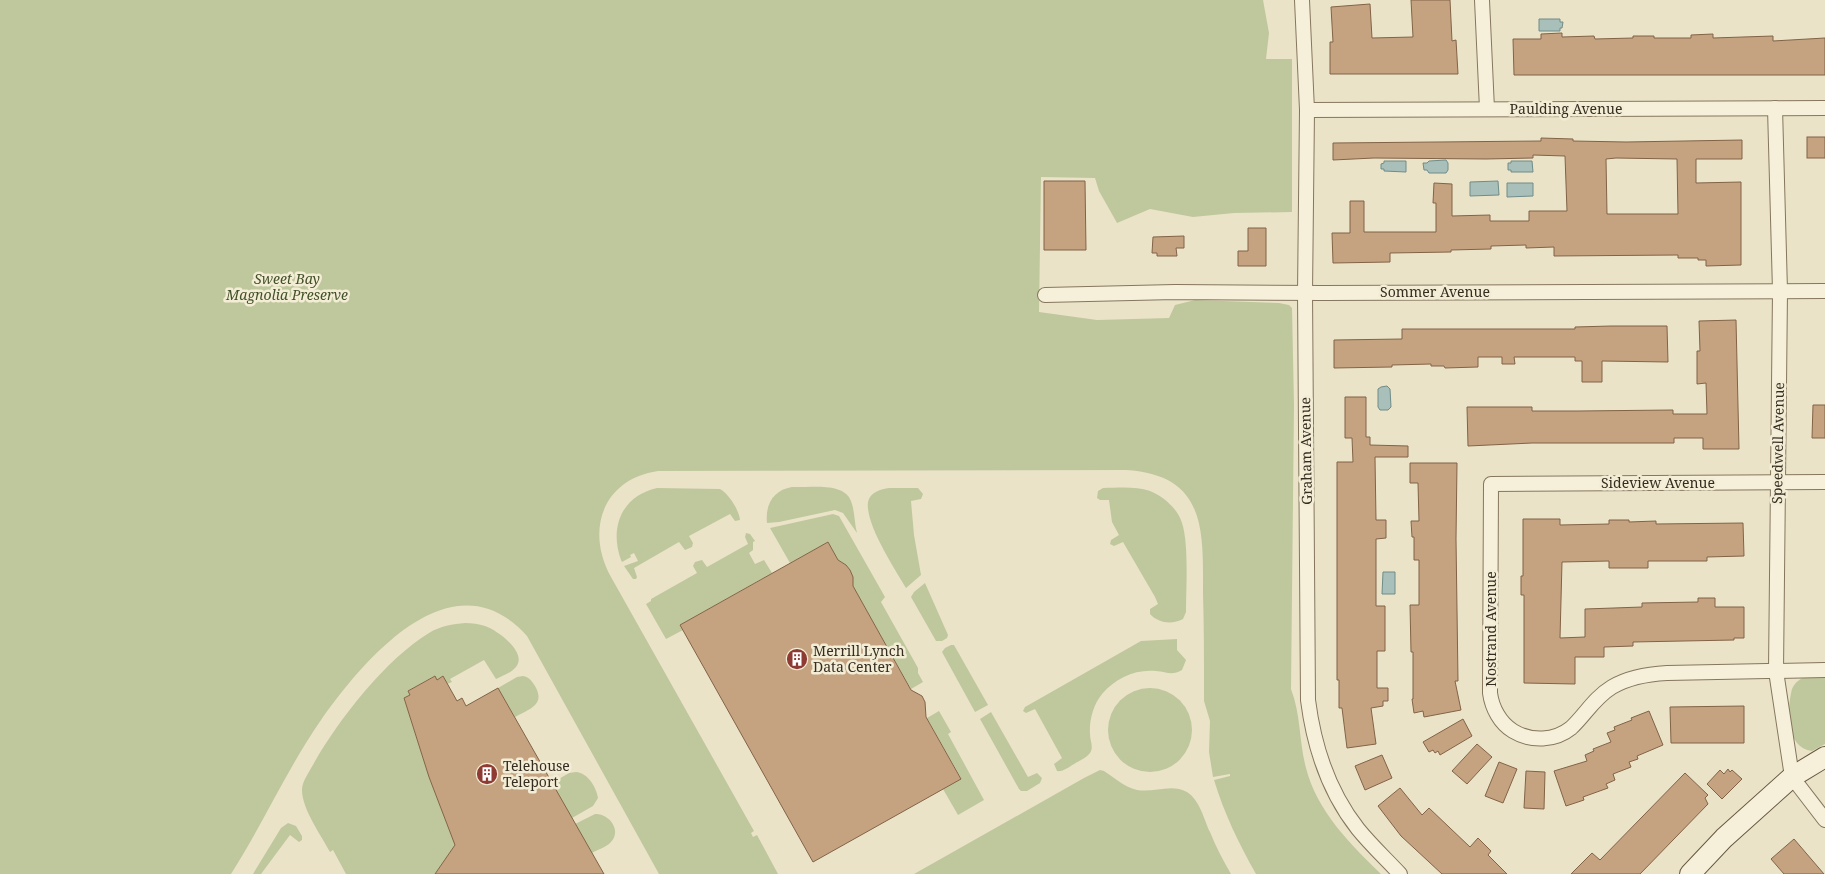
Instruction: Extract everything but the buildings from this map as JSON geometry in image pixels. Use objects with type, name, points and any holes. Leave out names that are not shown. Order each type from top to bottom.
[{"type":"main road","points":[[1690,874],[1724,838],[1792,777],[1825,758]]},
{"type":"street","name":"Graham Avenue","points":[[1302,0],[1307,110],[1305,293],[1308,700],[1318,752],[1328,780],[1342,806],[1358,828],[1400,874]]},
{"type":"street","points":[[1482,0],[1487,110]]},
{"type":"street","name":"Speedwell Avenue","points":[[1775,108],[1780,291],[1776,671],[1792,777]]},
{"type":"street","name":"Paulding Avenue","points":[[1307,110],[1825,108]]},
{"type":"street","name":"Sommer Avenue","points":[[1045,295],[1175,292],[1825,290]]},
{"type":"street","name":"Sideview Avenue","points":[[1492,484],[1825,482]]},
{"type":"street","name":"Nostrand Avenue","points":[[1492,484],[1490,693],[1494,708],[1501,721],[1519,735],[1535,739],[1557,736],[1569,729],[1596,699],[1611,688],[1629,679],[1649,674],[1825,670]]},
{"type":"street","points":[[1792,777],[1825,820]]},
{"type":"green space","name":"Sweet Bay Magnolia Preserve","points":[[0,0],[1263,0],[1269,33],[1266,59],[1292,59],[1292,212],[1234,213],[1193,217],[1150,209],[1117,223],[1099,191],[1095,178],[1041,177],[1039,312],[1097,320],[1169,318],[1175,305],[1195,300],[1279,303],[1289,305],[1292,308],[1294,405],[1291,689],[1297,709],[1302,748],[1311,784],[1326,813],[1336,826],[1381,874],[1256,874],[1232,828],[1214,780],[1230,776],[1230,774],[1213,777],[1209,752],[1210,721],[1204,701],[1202,549],[1200,528],[1195,510],[1186,495],[1172,483],[1153,474],[1126,470],[658,471],[639,476],[624,484],[612,496],[604,509],[600,525],[603,559],[611,577],[754,831],[751,833],[753,837],[757,835],[778,874],[659,874],[527,636],[499,613],[470,606],[441,610],[412,624],[361,669],[321,720],[231,874],[0,874]]},
{"type":"green space","points":[[792,487],[832,488],[846,494],[853,507],[857,533],[843,513],[835,510],[767,523],[767,510],[772,499],[780,491]]},
{"type":"green space","points":[[657,488],[720,489],[733,503],[740,520],[735,521],[730,514],[689,536],[693,543],[692,547],[685,550],[679,542],[634,568],[637,577],[633,579],[624,566],[638,561],[634,553],[622,562],[618,548],[618,525],[621,515],[635,498]]},
{"type":"green space","points":[[889,488],[918,488],[923,494],[921,499],[911,501],[914,535],[921,575],[906,588],[876,534],[868,511],[868,502],[873,493]]},
{"type":"green space","points":[[1103,488],[1145,489],[1160,496],[1174,508],[1182,523],[1186,554],[1186,612],[1183,619],[1165,622],[1150,614],[1150,609],[1158,604],[1155,597],[1123,542],[1114,546],[1110,544],[1111,540],[1119,535],[1112,522],[1109,500],[1097,498],[1098,491]]},
{"type":"green space","points":[[833,514],[839,516],[885,597],[881,602],[918,668],[918,673],[923,682],[911,689],[853,586],[853,577],[850,570],[838,560],[828,542],[790,563],[770,528]]},
{"type":"green space","points":[[746,533],[750,534],[755,541],[753,542],[753,550],[749,553],[755,564],[764,560],[772,573],[680,625],[683,630],[666,639],[646,604],[651,599],[697,573],[693,566],[695,562],[702,560],[707,567],[748,544],[745,537]]},
{"type":"green space","points":[[925,583],[948,635],[942,641],[936,641],[911,597]]},
{"type":"green space","points":[[465,623],[490,628],[510,642],[518,655],[519,661],[516,667],[509,673],[496,679],[484,660],[450,679],[452,682],[447,684],[443,676],[437,680],[434,676],[408,691],[410,695],[404,698],[429,777],[455,845],[435,874],[346,874],[333,850],[330,852],[308,813],[302,790],[305,780],[324,746],[350,709],[396,658],[433,631]]},
{"type":"green space","points":[[1177,639],[1177,650],[1186,660],[1182,670],[1172,673],[1141,671],[1113,683],[1099,698],[1092,713],[1090,737],[1092,746],[1090,753],[1066,769],[1057,771],[1054,764],[1062,758],[1035,709],[1026,713],[1023,711],[1025,707],[1141,641]]},
{"type":"green space","points":[[951,645],[954,645],[988,705],[975,712],[942,652]]},
{"type":"green space","points":[[523,676],[533,682],[538,692],[538,698],[534,706],[515,717],[498,688],[517,677]]},
{"type":"green space","points":[[1807,676],[1825,676],[1825,744],[1812,751],[1803,748],[1797,743],[1792,735],[1789,716],[1792,689],[1798,681]]},
{"type":"green space","points":[[1150,688],[1166,691],[1180,700],[1189,714],[1192,730],[1189,746],[1180,760],[1166,769],[1150,772],[1134,769],[1120,760],[1111,746],[1108,730],[1111,714],[1120,700],[1134,691]]},
{"type":"green space","points":[[939,711],[951,732],[948,734],[984,800],[958,815],[943,789],[961,778],[927,718]]},
{"type":"green space","points":[[991,712],[1028,777],[1037,773],[1042,778],[1040,783],[1027,791],[1019,789],[980,719]]},
{"type":"green space","points":[[1100,770],[1132,789],[1143,791],[1175,788],[1187,792],[1198,805],[1231,874],[914,874],[1084,778]]},
{"type":"green space","points":[[576,772],[584,775],[591,781],[598,798],[593,806],[572,818],[552,783],[569,773]]},
{"type":"green space","points":[[595,814],[605,816],[613,824],[615,833],[610,843],[592,853],[575,824]]},
{"type":"green space","points":[[288,823],[296,826],[302,836],[302,840],[299,842],[290,835],[261,874],[253,874],[281,828]]},
{"type":"water","points":[[1539,19],[1560,19],[1560,22],[1563,22],[1562,28],[1560,28],[1560,31],[1539,31]]},
{"type":"water","points":[[1446,160],[1448,170],[1446,173],[1429,173],[1427,170],[1424,170],[1423,163]]},
{"type":"water","points":[[1384,161],[1406,161],[1406,172],[1384,171],[1384,169],[1381,169],[1381,164]]},
{"type":"water","points":[[1511,161],[1532,161],[1533,172],[1511,172],[1511,170],[1508,170],[1508,163],[1511,163]]},
{"type":"water","points":[[1498,181],[1499,195],[1470,196],[1470,182]]},
{"type":"water","points":[[1507,183],[1533,183],[1533,196],[1507,197]]},
{"type":"water","points":[[1387,386],[1390,389],[1391,407],[1388,410],[1380,410],[1378,407],[1378,389]]},
{"type":"water","points":[[1383,572],[1395,572],[1395,594],[1382,594]]},
{"type":"place","name":"Merrill Lynch Data Center","points":[[797,659]]},
{"type":"place","name":"Telehouse Teleport","points":[[487,774]]}]
